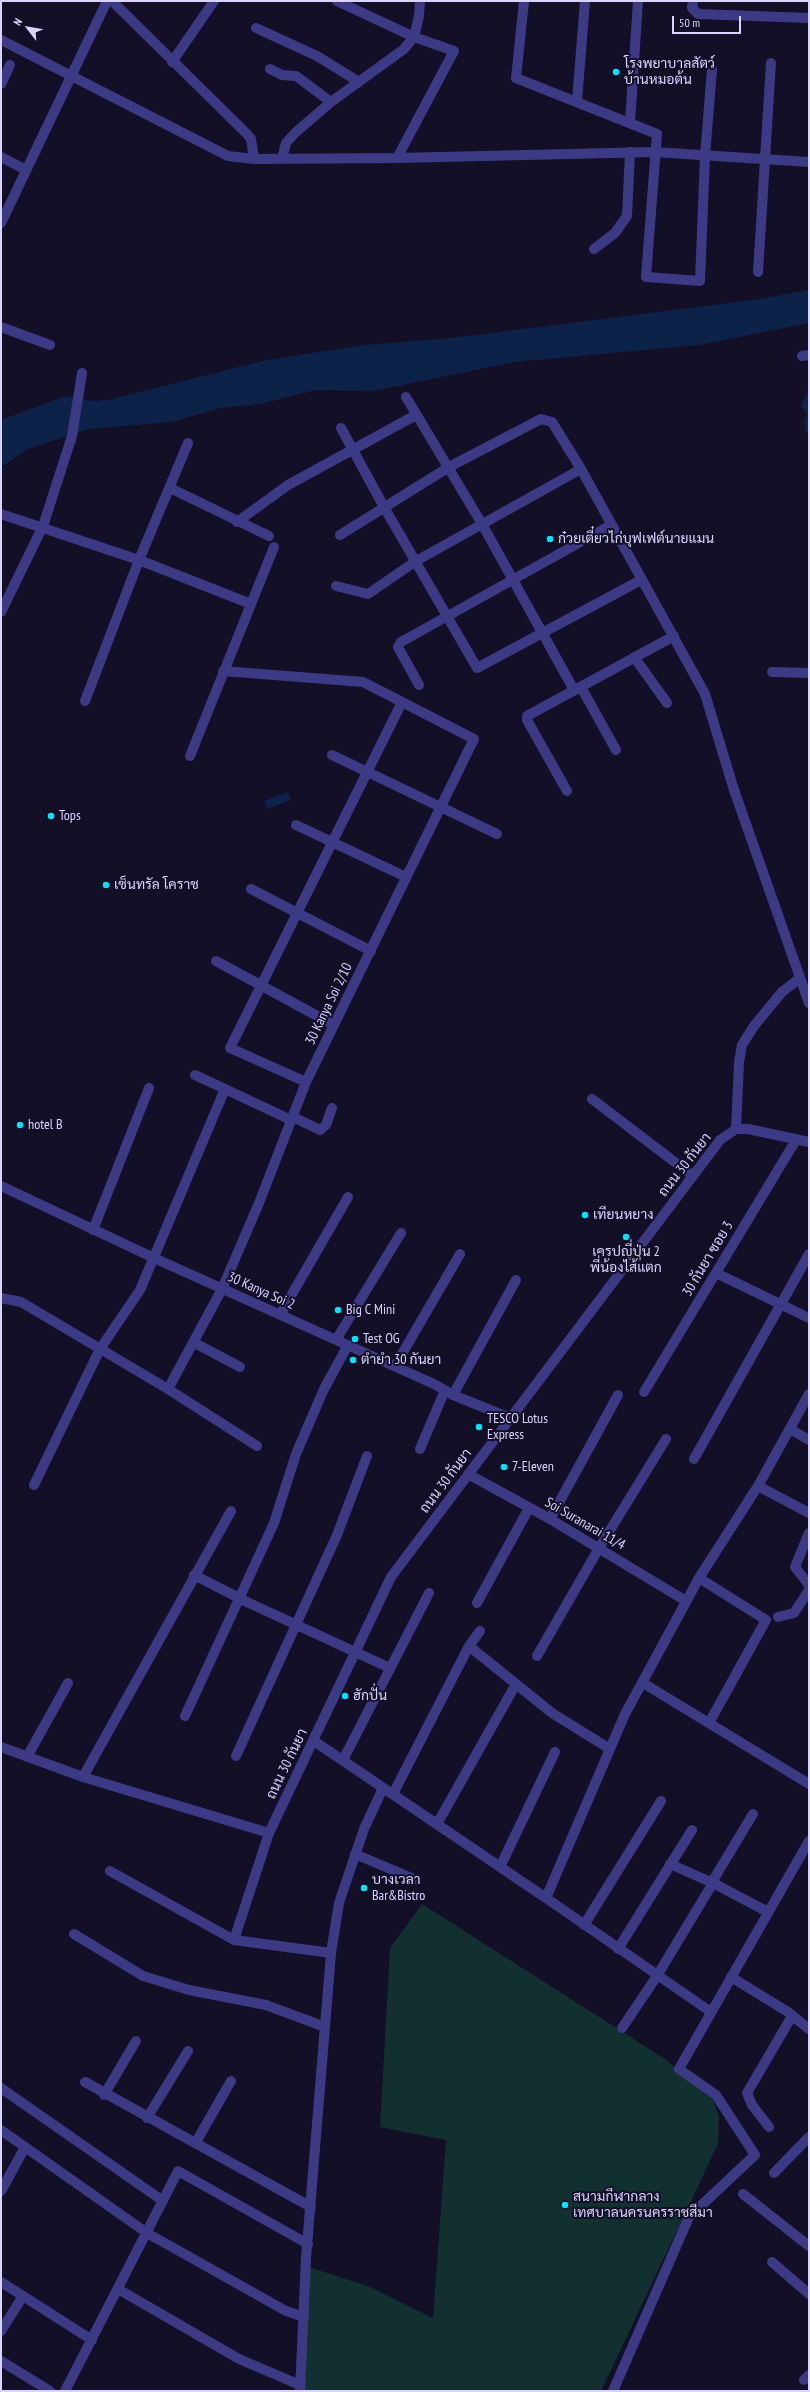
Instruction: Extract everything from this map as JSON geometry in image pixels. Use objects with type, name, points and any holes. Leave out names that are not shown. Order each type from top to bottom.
[{"type":"street","points":[[1,223],[107,1]]},
{"type":"street","points":[[112,1],[172,62],[246,133],[251,139],[254,159]]},
{"type":"street","points":[[172,62],[214,1]]},
{"type":"street","points":[[337,1],[414,37],[454,51],[397,158]]},
{"type":"street","points":[[282,159],[286,143],[294,133],[331,102],[395,57],[414,37],[420,16],[420,1]]},
{"type":"street","points":[[524,1],[516,78],[657,134],[654,152],[646,277],[700,281],[705,156],[712,69]]},
{"type":"street","points":[[577,101],[585,1]]},
{"type":"street","points":[[630,122],[638,1]]},
{"type":"street","points":[[693,1],[692,8],[698,14],[809,18]]},
{"type":"street","points":[[256,28],[317,56],[359,82]]},
{"type":"street","points":[[1,40],[228,156],[254,159],[397,158],[654,152],[809,162]]},
{"type":"street","points":[[758,272],[771,63]]},
{"type":"street","points":[[1,84],[10,65]]},
{"type":"street","points":[[270,69],[282,75],[296,76],[331,102]]},
{"type":"street","points":[[594,250],[615,233],[627,216],[630,152]]},
{"type":"street","points":[[1,157],[26,170]]},
{"type":"street","points":[[1,327],[50,345]]},
{"type":"street","points":[[1,612],[43,526],[72,436],[80,396],[82,373]]},
{"type":"street","points":[[406,397],[482,524],[542,635],[578,688],[616,750]]},
{"type":"street","points":[[237,522],[288,485],[416,415]]},
{"type":"street","points":[[340,535],[449,467],[541,419],[552,422],[581,469],[705,694],[734,790],[809,1003]]},
{"type":"street","points":[[341,428],[384,507],[477,668],[542,635],[641,580]]},
{"type":"street","points":[[85,700],[139,560],[188,443]]},
{"type":"street","points":[[336,586],[368,594],[416,561],[581,469]]},
{"type":"street","points":[[170,488],[237,522],[269,536]]},
{"type":"street","points":[[1,514],[43,526],[139,560],[251,604]]},
{"type":"street","points":[[419,685],[398,647],[399,644],[611,525]]},
{"type":"street","points":[[190,756],[274,546]]},
{"type":"street","points":[[567,791],[558,780],[527,717],[534,711],[674,636]]},
{"type":"street","points":[[634,657],[667,703]]},
{"type":"street","points":[[223,671],[363,682],[402,702],[230,1048],[306,1082]]},
{"type":"street","points":[[772,672],[809,673]]},
{"type":"street","name":"30 Kanya Soi 2/10","points":[[168,1389],[222,1289],[306,1082],[474,738],[402,702]]},
{"type":"street","points":[[332,754],[497,834]]},
{"type":"street","points":[[296,825],[406,877]]},
{"type":"street","points":[[251,889],[371,951]]},
{"type":"street","points":[[216,961],[334,1025]]},
{"type":"street","points":[[800,978],[782,992],[754,1026],[742,1045],[739,1062],[736,1129],[748,1129],[809,1142]]},
{"type":"street","points":[[195,1075],[292,1119],[320,1130],[326,1125],[332,1108]]},
{"type":"street","points":[[93,1230],[149,1088]]},
{"type":"street","points":[[34,1485],[100,1348],[140,1290],[225,1089]]},
{"type":"street","points":[[592,1099],[693,1176]]},
{"type":"street","name":"ถนน 30 กันยา","points":[[234,1940],[269,1833],[391,1577],[720,1140],[736,1129]]},
{"type":"street","name":"30 กันยา ซอย 3","points":[[644,1392],[796,1140]]},
{"type":"street","name":"30 Kanya Soi 2","points":[[1,1186],[222,1289],[395,1366],[449,1392],[510,1418]]},
{"type":"street","points":[[280,1315],[348,1197]]},
{"type":"street","points":[[336,1340],[401,1233]]},
{"type":"street","points":[[395,1366],[460,1254]]},
{"type":"street","points":[[694,1459],[809,1254]]},
{"type":"street","points":[[716,1273],[809,1318]]},
{"type":"street","points":[[420,1448],[449,1392],[516,1280]]},
{"type":"street","points":[[1,1298],[21,1302],[168,1389],[257,1446]]},
{"type":"street","points":[[193,1342],[240,1367]]},
{"type":"street","points":[[185,1716],[274,1523],[296,1454],[324,1389],[348,1345]]},
{"type":"street","points":[[546,1898],[610,1749],[642,1683],[699,1578],[758,1486],[809,1394]]},
{"type":"street","points":[[550,1519],[618,1395]]},
{"type":"street","points":[[790,1429],[809,1440]]},
{"type":"street","points":[[536,1656],[599,1548],[666,1439]]},
{"type":"street","points":[[236,1756],[337,1534],[367,1456]]},
{"type":"street","name":"Soi Suranarai 11/4","points":[[468,1474],[550,1519],[686,1601]]},
{"type":"street","points":[[758,1486],[809,1513]]},
{"type":"street","points":[[477,1603],[529,1508]]},
{"type":"street","points":[[83,1777],[194,1575],[231,1511]]},
{"type":"street","points":[[809,1533],[795,1567],[809,1586]]},
{"type":"street","points":[[194,1575],[240,1599],[390,1668]]},
{"type":"street","points":[[699,1578],[766,1620],[709,1723]]},
{"type":"street","points":[[778,1617],[794,1613],[809,1590]]},
{"type":"street","points":[[343,1760],[429,1594]]},
{"type":"street","points":[[393,1794],[469,1646],[480,1631]]},
{"type":"street","points":[[469,1646],[552,1713],[610,1749]]},
{"type":"street","points":[[27,1757],[68,1683]]},
{"type":"street","points":[[642,1683],[809,1784]]},
{"type":"street","points":[[437,1824],[516,1684]]},
{"type":"street","points":[[314,1741],[711,2012]]},
{"type":"street","points":[[1,1747],[83,1777],[269,1833]]},
{"type":"street","points":[[500,1867],[555,1752]]},
{"type":"street","points":[[118,2289],[240,2359],[300,2388],[308,2244],[331,1953],[339,1904],[355,1854],[383,1788]]},
{"type":"street","points":[[584,1925],[661,1801]]},
{"type":"street","points":[[622,2028],[657,1976],[753,1814]]},
{"type":"street","points":[[618,1949],[692,1830]]},
{"type":"street","points":[[613,2391],[689,2217],[755,2155],[716,2095],[678,2069],[809,1841]]},
{"type":"street","points":[[355,1854],[384,1864],[414,1879]]},
{"type":"street","points":[[670,1864],[712,1882],[768,1912]]},
{"type":"street","points":[[110,1871],[234,1940],[331,1953]]},
{"type":"street","points":[[74,1934],[143,1976],[189,1990],[266,2005],[325,2027]]},
{"type":"street","points":[[731,1977],[792,2016],[809,2029]]},
{"type":"street","points":[[769,2126],[752,2105],[747,2093],[792,2016]]},
{"type":"street","points":[[104,2094],[136,2041]]},
{"type":"street","points":[[148,2118],[188,2051]]},
{"type":"street","points":[[196,2142],[230,2081]]},
{"type":"street","points":[[85,2082],[104,2094],[196,2142],[311,2207]]},
{"type":"street","points":[[1,2088],[163,2201]]},
{"type":"street","points":[[1,2130],[147,2233],[286,2311],[304,2317]]},
{"type":"street","points":[[774,2173],[809,2137]]},
{"type":"street","points":[[1,2191],[25,2147]]},
{"type":"street","points":[[65,2391],[178,2171],[308,2244]]},
{"type":"street","points":[[743,2194],[809,2246]]},
{"type":"street","points":[[772,2262],[809,2294]]},
{"type":"street","points":[[1,2282],[92,2340]]},
{"type":"street","points":[[1,2331],[23,2296]]},
{"type":"street","points":[[1,2361],[50,2391]]},
{"type":"green space","name":"สนามกีฬากลาง เทศบาลนครนครราชสีมา","points":[[422,1904],[665,2059],[712,2097],[719,2117],[718,2144],[601,2391],[302,2391],[306,2266],[370,2287],[433,2318],[446,2140],[380,2127],[390,1948]]},
{"type":"water","points":[[809,290],[809,323],[699,345],[515,362],[373,391],[315,390],[260,404],[221,408],[172,422],[89,429],[28,449],[1,467],[1,420],[65,396],[91,401],[108,400],[262,361],[299,355],[364,345],[451,338],[760,299]]},
{"type":"water","points":[[809,388],[809,435],[805,430],[804,422],[807,414],[801,406]]},
{"type":"water","points":[[288,792],[291,800],[267,809],[264,801]]},
{"type":"place","name":"โรงพยาบาลสัตว์ บ้านหมอต้น","points":[[616,72]]},
{"type":"place","name":"ก๋วยเตี๋ยวไก่บุฟเฟต์นายแมน","points":[[550,539]]},
{"type":"place","name":"Tops","points":[[51,816]]},
{"type":"place","name":"เซ็นทรัล โคราช","points":[[106,885]]},
{"type":"place","name":"hotel B","points":[[20,1125]]},
{"type":"place","name":"เทียนหยาง","points":[[585,1215]]},
{"type":"place","name":"เครปญี่ปุ่น 2 พี่น้องไส้แตก","points":[[626,1237]]},
{"type":"place","name":"Big C Mini","points":[[338,1310]]},
{"type":"place","name":"Test OG","points":[[355,1339]]},
{"type":"place","name":"ตำยำ 30 กันยา","points":[[353,1360]]},
{"type":"place","name":"TESCO Lotus Express","points":[[479,1427]]},
{"type":"place","name":"7-Eleven","points":[[504,1467]]},
{"type":"place","name":"ฮักปั่น","points":[[345,1696]]},
{"type":"place","name":"บางเวลา Bar&Bistro","points":[[364,1888]]},
{"type":"place","name":"สนามกีฬากลาง เทศบาลนครนครราชสีมา","points":[[565,2205]]}]
